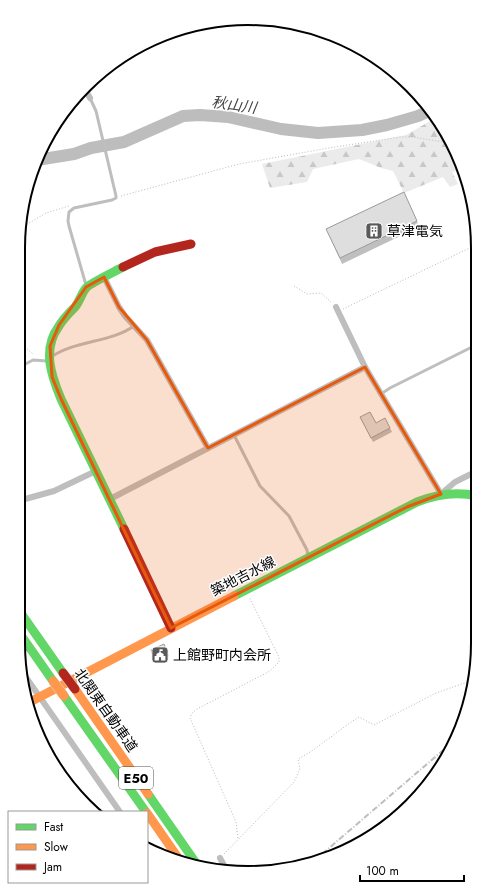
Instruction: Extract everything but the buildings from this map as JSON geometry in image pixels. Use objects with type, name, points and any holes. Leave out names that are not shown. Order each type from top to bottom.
[{"type":"main road","points":[[171,628],[110,498],[61,399],[52,377],[49,360],[50,346],[53,335],[59,325],[78,303],[86,287],[155,252],[191,244]]},
{"type":"main road","name":"築地吉水線","points":[[33,701],[407,507],[427,498],[441,494],[462,493],[471,495]]},
{"type":"main road","name":"北関東自動車道","points":[[25,619],[193,859]]},
{"type":"main road","name":"北関東自動車道","points":[[25,641],[146,811]]},
{"type":"main road","name":"北関東自動車道","points":[[148,814],[175,854]]},
{"type":"street","points":[[87,93],[90,98]]},
{"type":"street","points":[[104,277],[119,307],[147,340],[208,448]]},
{"type":"street","points":[[337,309],[365,367],[441,494],[455,482],[471,474]]},
{"type":"street","points":[[110,498],[365,367]]},
{"type":"street","points":[[25,499],[54,491],[96,471]]},
{"type":"street","points":[[28,680],[119,811]]},
{"type":"street","points":[[220,858],[224,865]]},
{"type":"lane","points":[[86,287],[69,226],[69,212],[74,208],[116,198],[96,111],[90,98]]},
{"type":"lane","points":[[25,364],[33,360],[49,360],[60,351],[110,337],[134,326]]},
{"type":"lane","points":[[381,394],[471,348]]},
{"type":"lane","points":[[234,434],[260,486],[290,516],[307,550],[309,558]]},
{"type":"path","points":[[120,196],[239,164],[329,148],[400,137],[413,137],[444,142]]},
{"type":"path","points":[[26,225],[46,213],[73,205]]},
{"type":"path","points":[[294,286],[307,294],[321,293],[337,309],[471,247]]},
{"type":"path","points":[[25,347],[39,359]]},
{"type":"path","points":[[238,838],[236,822],[190,718],[192,713],[197,709],[270,671],[279,662],[279,657],[246,590]]},
{"type":"path","points":[[220,858],[294,782],[300,770],[298,759],[309,753],[336,732],[359,717],[374,725],[436,693],[468,682]]},
{"type":"highlighted area","points":[[104,277],[119,307],[147,340],[208,448],[365,367],[441,494],[407,507],[171,628],[61,399],[52,377],[50,346],[59,325],[86,287]]},
{"type":"green space","points":[[431,121],[448,149],[457,171],[452,172],[458,184],[450,187],[443,177],[404,193],[393,171],[359,159],[313,169],[307,182],[270,188],[262,164],[406,135]]},
{"type":"waterway","name":"秋山川","points":[[44,159],[74,154],[91,148],[124,142],[183,116],[200,115],[228,117],[281,129],[318,133],[362,130],[387,125],[425,113]]},
{"type":"railway","points":[[324,852],[443,750]]},
{"type":"traffic: fast","points":[[123,267],[86,288],[77,305],[62,321],[54,335],[51,344],[50,362],[51,371],[61,399],[124,529]]},
{"type":"traffic: fast","points":[[234,596],[417,502],[447,494],[471,494]]},
{"type":"traffic: fast","points":[[25,619],[63,673]]},
{"type":"traffic: fast","points":[[25,641],[53,681]]},
{"type":"traffic: fast","points":[[64,696],[145,811]]},
{"type":"traffic: fast","points":[[148,794],[193,859]]},
{"type":"traffic: slow","points":[[33,700],[234,596]]},
{"type":"traffic: slow","points":[[53,681],[64,696]]},
{"type":"traffic: slow","points":[[75,689],[148,794]]},
{"type":"traffic: slow","points":[[148,814],[175,854]]},
{"type":"traffic: jam","points":[[123,267],[155,252],[191,244]]},
{"type":"traffic: jam","points":[[124,529],[171,628]]},
{"type":"traffic: jam","points":[[63,673],[75,689]]},
{"type":"place","name":"草津電気","points":[[374,231]]},
{"type":"place","name":"上館野町内会所","points":[[160,655]]}]
